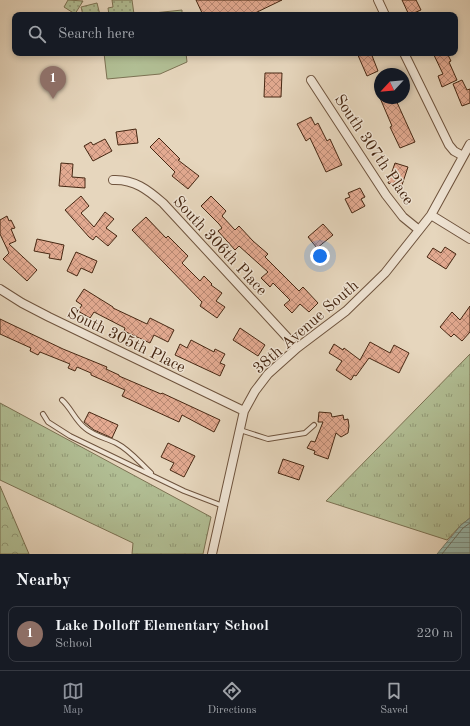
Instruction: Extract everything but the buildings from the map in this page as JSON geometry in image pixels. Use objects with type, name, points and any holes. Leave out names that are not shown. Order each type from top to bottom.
[{"type":"street","points":[[378,0],[384,12]]},
{"type":"street","points":[[405,56],[449,145],[454,151],[463,156]]},
{"type":"street","name":"South 307th Place","points":[[311,80],[386,195],[403,217],[419,230]]},
{"type":"street","name":"38th Avenue South","points":[[212,554],[244,411],[260,383],[277,365],[297,348],[346,311],[385,273],[431,215],[470,144]]},
{"type":"street","name":"South 306th Place","points":[[113,180],[122,180],[134,183],[158,198],[297,348]]},
{"type":"street","name":"South 307th Place","points":[[431,215],[470,239]]},
{"type":"street","name":"South 305th Place","points":[[0,289],[22,303],[49,317],[244,411]]},
{"type":"lane","points":[[62,400],[85,429],[116,443],[127,450],[154,476]]},
{"type":"lane","points":[[43,414],[48,422],[70,436],[184,491],[223,506]]},
{"type":"lane","points":[[240,430],[268,439],[305,433],[314,425]]},
{"type":"green space","points":[[68,0],[83,1],[76,12],[72,12],[64,7]]},
{"type":"green space","points":[[112,0],[132,0],[134,12],[109,12],[108,8],[113,7]]},
{"type":"green space","points":[[97,3],[99,12],[82,12],[81,7]]},
{"type":"green space","points":[[182,10],[182,12],[163,12]]},
{"type":"green space","points":[[104,56],[186,56],[187,62],[160,74],[107,79]]},
{"type":"green space","points":[[470,354],[470,518],[447,540],[326,501]]},
{"type":"green space","points":[[0,403],[211,517],[203,554],[132,554],[133,543],[0,480]]},
{"type":"green space","points":[[0,486],[29,554],[0,554]]},
{"type":"water","points":[[470,518],[470,554],[437,554],[461,525]]},
{"type":"place","name":"Lake Dolloff Elementary School","points":[[53,99]]}]
